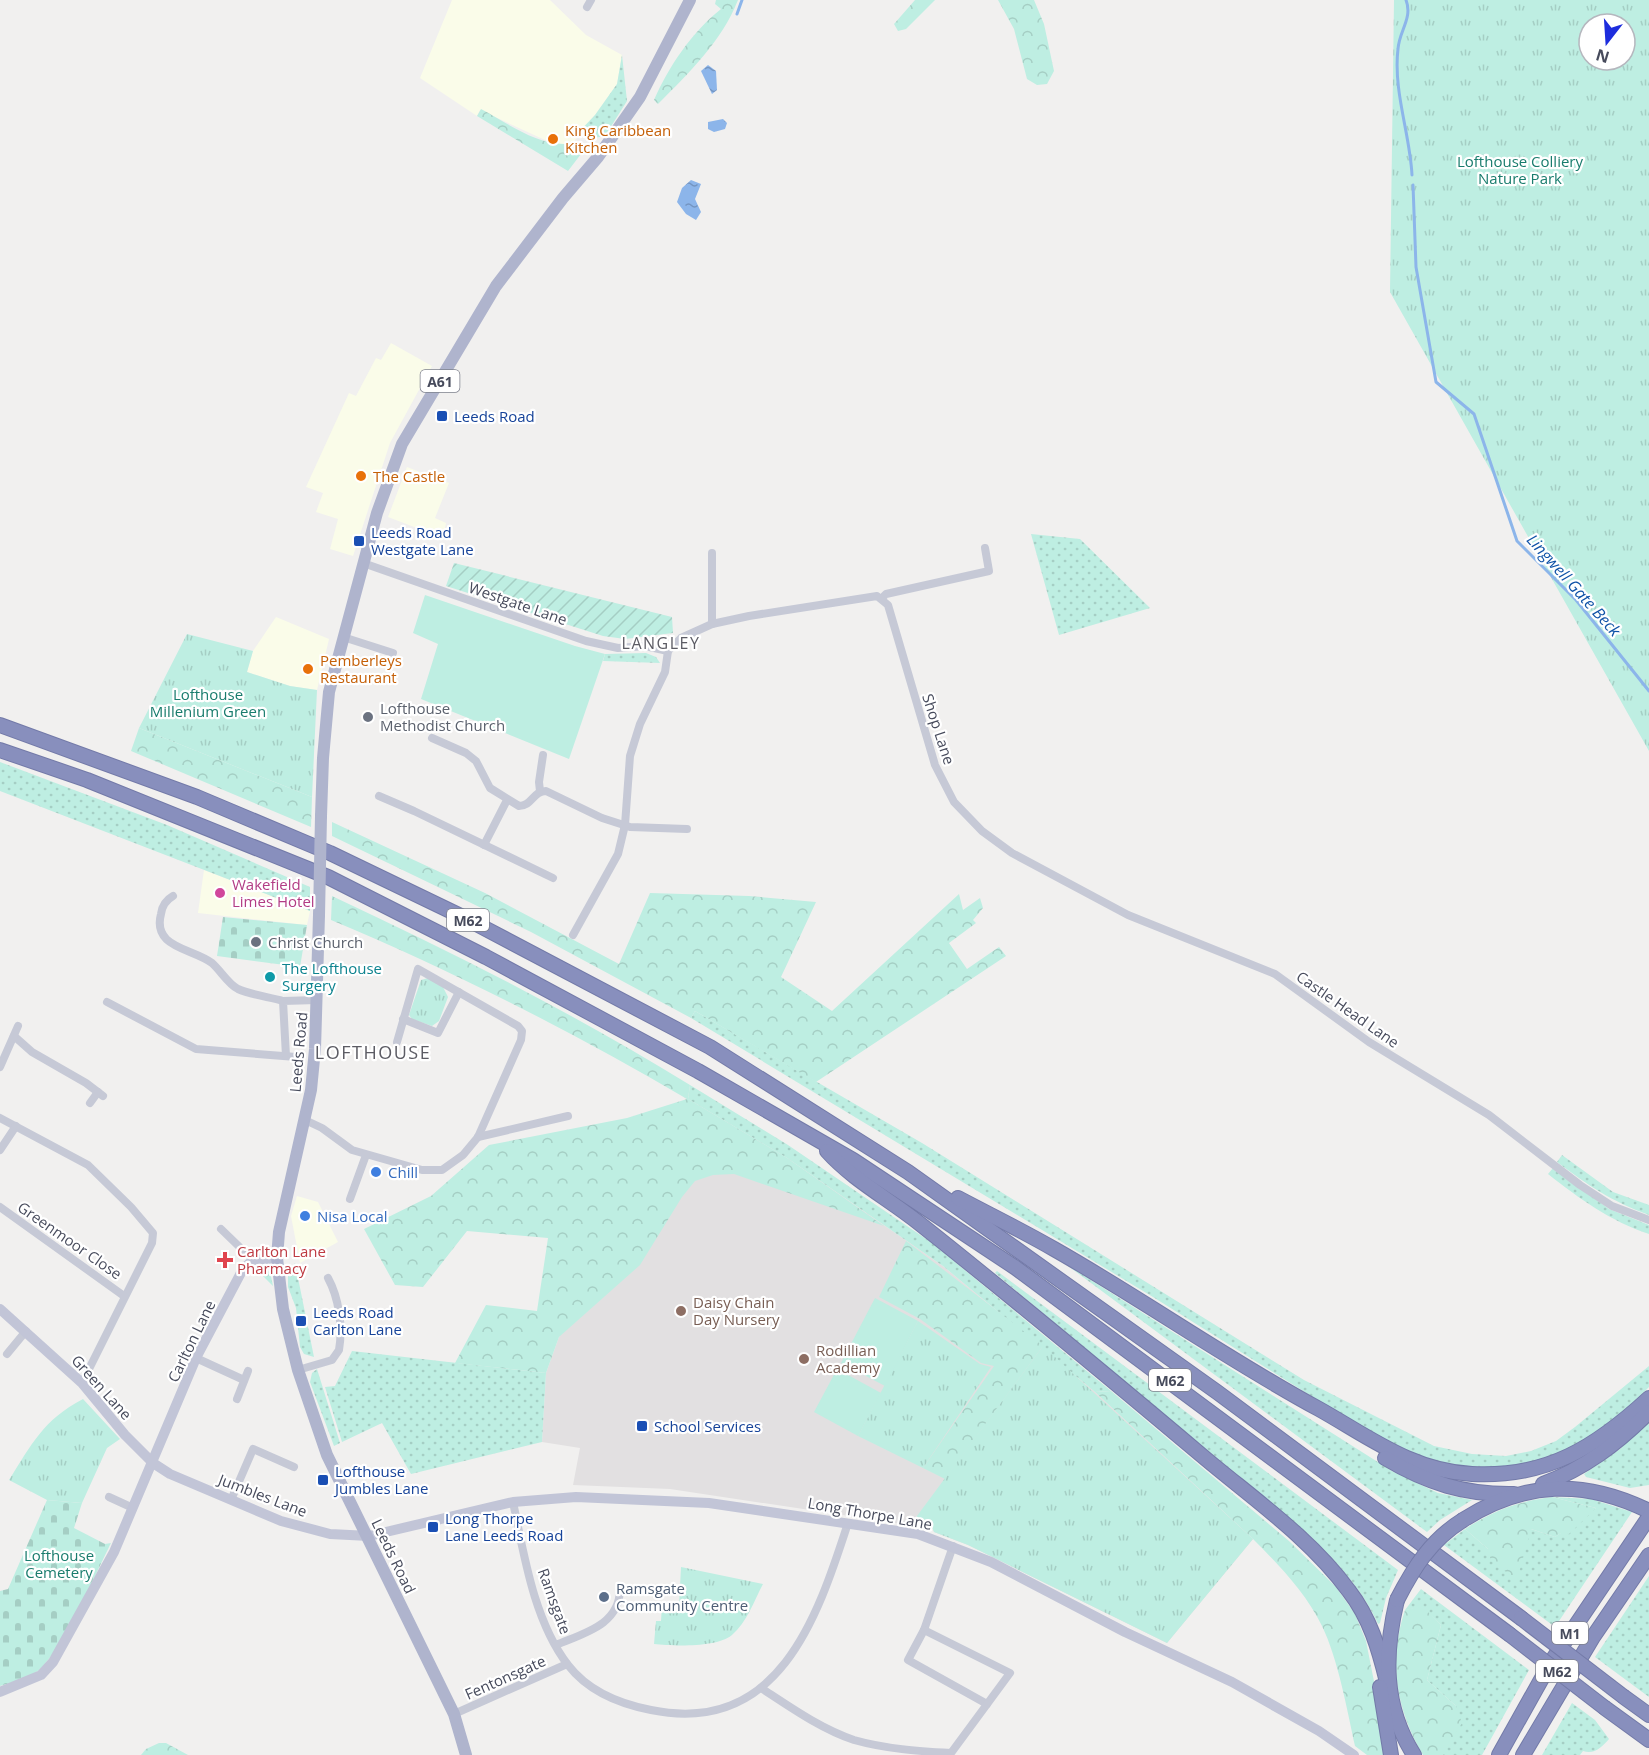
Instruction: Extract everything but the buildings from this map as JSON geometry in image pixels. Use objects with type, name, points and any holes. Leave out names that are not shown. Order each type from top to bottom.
[{"type":"highway","name":"M62","points":[[0,725],[197,797],[330,853],[446,909],[710,1047],[908,1172],[1217,1392],[1649,1715]]},
{"type":"highway","name":"M62","points":[[0,750],[87,780],[328,877],[486,957],[658,1049],[819,1143],[853,1160],[1016,1268],[1649,1740]]},
{"type":"highway","points":[[819,1143],[840,1166],[914,1218],[1050,1327],[1307,1543],[1350,1592],[1376,1639],[1400,1726],[1414,1755]]},
{"type":"highway","name":"M62","points":[[908,1172],[1054,1249],[1278,1388]]},
{"type":"highway","points":[[1278,1388],[1400,1457],[1432,1468],[1471,1474],[1529,1470],[1573,1455],[1614,1430],[1649,1398]]},
{"type":"highway","points":[[1278,1388],[1330,1425],[1427,1481],[1469,1492],[1520,1493],[1550,1488],[1592,1491],[1621,1498],[1649,1510]]},
{"type":"highway","points":[[1387,1682],[1388,1637],[1397,1600],[1411,1573],[1430,1546],[1463,1520],[1520,1493],[1569,1474],[1599,1457],[1649,1412]]},
{"type":"highway","name":"M1","points":[[1498,1755],[1551,1662],[1649,1517]]},
{"type":"highway","name":"M1","points":[[1523,1755],[1593,1637],[1649,1555]]},
{"type":"highway","points":[[1360,1610],[1378,1679],[1391,1755]]},
{"type":"highway","points":[[1400,1726],[1401,1755]]},
{"type":"main road","name":"Leeds Road","points":[[466,1755],[454,1714],[369,1536],[327,1455],[298,1370],[283,1309],[278,1258],[282,1211],[305,1120],[315,1049],[323,758],[329,692],[377,513],[406,437],[496,286],[562,198],[598,157],[640,97],[690,0]]},
{"type":"main road","points":[[253,1260],[278,1258]]},
{"type":"main road","name":"Carlton Lane","points":[[0,1692],[34,1679],[53,1662],[109,1562],[196,1358],[243,1269],[253,1260]]},
{"type":"main road","name":"Green Lane","points":[[0,1309],[82,1383],[125,1435],[153,1463]]},
{"type":"main road","name":"Jumbles Lane","points":[[153,1463],[170,1474],[231,1500],[316,1531],[344,1536],[369,1536]]},
{"type":"main road","name":"Long Thorpe Lane","points":[[369,1536],[513,1502],[576,1497],[688,1501],[918,1534],[953,1546],[1029,1580],[1125,1632],[1232,1682],[1319,1731],[1354,1755]]},
{"type":"street","points":[[573,935],[618,854],[625,825],[624,811],[630,756],[639,724],[665,672],[668,651],[681,638],[712,624],[873,596],[882,598],[886,594],[989,571],[985,548]]},
{"type":"street","points":[[712,553],[712,624]]},
{"type":"street","name":"Westgate Lane","points":[[363,563],[586,641],[618,648],[645,646],[668,651]]},
{"type":"street","name":"Shop Lane","points":[[882,598],[888,605],[935,765],[954,802],[982,831],[1012,853]]},
{"type":"street","points":[[343,638],[393,653]]},
{"type":"street","points":[[432,738],[466,753],[476,761],[490,788],[519,806],[525,805],[540,791],[549,792],[602,818],[636,828],[687,829]]},
{"type":"street","points":[[540,791],[538,782],[543,755]]},
{"type":"street","points":[[379,796],[553,878]]},
{"type":"street","points":[[484,845],[507,800]]},
{"type":"street","name":"Castle Head Lane","points":[[1012,853],[1128,915],[1275,974],[1369,1042],[1489,1115],[1580,1185],[1612,1206],[1649,1220]]},
{"type":"street","points":[[173,896],[167,900],[162,909],[159,922],[161,932],[167,940],[211,963],[237,989],[283,1000],[317,1000]]},
{"type":"street","points":[[305,1120],[322,1128],[352,1150],[422,1170],[442,1170],[463,1155],[478,1137],[521,1040],[522,1031],[518,1026],[418,969],[397,1042]]},
{"type":"street","points":[[403,1019],[438,1033],[459,992]]},
{"type":"street","points":[[119,1008],[123,1000]]},
{"type":"street","points":[[283,1000],[286,1056]]},
{"type":"street","points":[[107,1002],[196,1049],[296,1057]]},
{"type":"street","points":[[0,1067],[18,1026]]},
{"type":"street","points":[[14,1036],[51,1064],[101,1094],[90,1104]]},
{"type":"street","points":[[478,1137],[568,1116]]},
{"type":"street","points":[[0,1118],[88,1165],[151,1229],[152,1243],[82,1383]]},
{"type":"street","points":[[0,1150],[16,1126]]},
{"type":"street","points":[[350,1199],[366,1155]]},
{"type":"street","name":"Greenmoor Close","points":[[0,1207],[124,1296]]},
{"type":"street","points":[[221,1229],[253,1260]]},
{"type":"street","points":[[298,1370],[332,1360],[339,1350],[337,1301],[327,1278]]},
{"type":"street","points":[[7,1354],[26,1331]]},
{"type":"street","points":[[196,1358],[244,1380]]},
{"type":"street","points":[[237,1399],[248,1371]]},
{"type":"street","points":[[231,1500],[253,1449],[294,1467]]},
{"type":"street","points":[[109,1497],[133,1508]]},
{"type":"street","name":"Ramsgate","points":[[513,1502],[538,1605],[567,1664],[581,1680],[598,1691],[629,1704],[661,1712],[707,1713],[728,1707],[761,1688],[804,1638],[827,1588],[848,1523]]},
{"type":"street","points":[[953,1546],[924,1630],[908,1660],[987,1704]]},
{"type":"street","points":[[556,1645],[609,1620],[620,1601],[620,1590],[637,1591]]},
{"type":"street","points":[[761,1688],[803,1716],[853,1739],[910,1751],[951,1753],[1010,1673],[924,1630]]},
{"type":"street","name":"Fentonsgate","points":[[454,1714],[567,1664]]},
{"type":"shaded area","points":[[452,0],[550,0],[586,35],[622,55],[617,84],[595,115],[578,133],[574,143],[558,146],[480,110],[477,116],[420,78]]},
{"type":"shaded area","points":[[391,343],[432,366],[390,443],[353,556],[330,549],[338,519],[316,512],[323,493],[306,487],[349,393],[356,396],[376,358],[381,360]]},
{"type":"shaded area","points":[[407,467],[449,483],[435,518],[446,523],[443,538],[388,517]]},
{"type":"shaded area","points":[[276,617],[329,639],[317,690],[290,686],[247,672],[253,651]]},
{"type":"shaded area","points":[[204,870],[310,911],[307,925],[198,913]]},
{"type":"shaded area","name":"Rodillian Academy","points":[[688,1099],[787,1158],[943,1266],[1095,1392],[1253,1539],[1167,1643],[968,1545],[934,1532],[931,1525],[915,1520],[909,1525],[670,1489],[573,1485],[580,1448],[542,1442],[546,1373],[559,1337]]},
{"type":"shaded area","points":[[297,1196],[318,1202],[338,1242],[300,1263],[291,1216]]},
{"type":"green space","points":[[716,0],[738,0],[714,43],[658,104],[654,100],[674,62],[700,28],[721,9],[715,4]]},
{"type":"green space","points":[[915,0],[935,0],[906,29],[898,31],[894,24]]},
{"type":"green space","points":[[998,0],[1034,0],[1044,24],[1054,71],[1047,84],[1037,85],[1027,79],[1014,29]]},
{"type":"green space","name":"Lofthouse Colliery Nature Park","points":[[1394,0],[1649,0],[1649,751],[1390,292]]},
{"type":"green space","points":[[622,55],[627,101],[605,136],[589,139],[578,133],[595,115],[617,84]]},
{"type":"green space","points":[[481,109],[538,139],[562,144],[574,143],[581,154],[568,171],[477,116]]},
{"type":"green space","points":[[1031,534],[1080,539],[1150,608],[1059,635]]},
{"type":"green space","points":[[454,563],[672,617],[673,633],[625,639],[603,636],[446,586]]},
{"type":"green space","points":[[425,595],[605,654],[569,759],[421,699],[438,644],[413,633]]},
{"type":"green space","name":"Lofthouse Millenium Green","points":[[187,634],[253,651],[247,672],[290,686],[317,690],[312,797],[139,728]]},
{"type":"green space","points":[[646,653],[656,657],[660,663],[603,661],[605,654]]},
{"type":"green space","points":[[139,728],[312,797],[311,827],[131,751]]},
{"type":"green space","points":[[0,762],[167,825],[310,887],[310,911],[0,791]]},
{"type":"green space","points":[[332,822],[485,893],[619,964],[650,893],[749,896],[816,902],[781,977],[832,1011],[959,894],[963,910],[980,898],[983,908],[973,920],[976,923],[949,943],[967,969],[999,947],[1006,956],[816,1082],[695,1011],[691,1018],[531,932],[332,836]]},
{"type":"green space","points":[[332,896],[514,985],[647,1059],[690,1085],[688,1099],[787,1158],[884,1226],[734,1174],[713,1175],[695,1181],[682,1197],[640,1265],[559,1337],[546,1373],[455,1363],[486,1305],[537,1311],[548,1238],[467,1231],[423,1287],[395,1285],[364,1229],[431,1196],[489,1145],[627,1118],[687,1099],[512,1003],[331,920]]},
{"type":"green space","points":[[223,917],[307,925],[300,967],[217,956]]},
{"type":"green space","points":[[428,978],[443,987],[448,997],[439,1021],[432,1026],[412,1019],[409,1015],[421,980]]},
{"type":"green space","points":[[695,1011],[922,1143],[1304,1380],[1434,1446],[1472,1454],[1506,1456],[1531,1451],[1556,1441],[1649,1366],[1649,1387],[1617,1418],[1586,1440],[1558,1453],[1530,1462],[1473,1467],[1414,1454],[1385,1442],[1153,1297],[691,1018]]},
{"type":"green space","points":[[690,1085],[788,1145],[932,1243],[1111,1391],[1095,1392],[943,1266],[787,1158],[688,1099]]},
{"type":"green space","points":[[1562,1155],[1613,1192],[1649,1205],[1649,1215],[1612,1198],[1580,1178],[1557,1162]]},
{"type":"green space","points":[[1553,1168],[1609,1209],[1649,1225],[1649,1234],[1621,1223],[1584,1201],[1548,1174]]},
{"type":"green space","points":[[906,1241],[1043,1346],[945,1479],[923,1468],[994,1366],[981,1363],[920,1319],[879,1297]]},
{"type":"green space","points":[[295,1263],[314,1357],[304,1354],[300,1347],[296,1308],[288,1287],[288,1274]]},
{"type":"green space","points":[[1064,1263],[1392,1471],[1438,1493],[1472,1500],[1440,1520],[1427,1532]]},
{"type":"green space","points":[[257,1266],[270,1272],[273,1286],[263,1276],[249,1271]]},
{"type":"green space","points":[[997,1271],[1398,1570],[1386,1598],[1380,1623],[1378,1624],[1372,1611],[1348,1576],[1309,1535],[995,1273]]},
{"type":"green space","points":[[875,1298],[918,1321],[885,1386],[841,1363]]},
{"type":"green space","points":[[918,1321],[980,1364],[991,1367],[923,1468],[858,1436]]},
{"type":"green space","points":[[1043,1346],[1253,1539],[1167,1643],[968,1545],[934,1532],[931,1525],[914,1520]]},
{"type":"green space","points":[[352,1351],[546,1373],[542,1442],[411,1474],[382,1423],[342,1442],[325,1387],[335,1386]]},
{"type":"green space","points":[[317,1369],[340,1443],[334,1446],[310,1382],[312,1373]]},
{"type":"green space","points":[[837,1369],[881,1393],[858,1436],[814,1412]]},
{"type":"green space","points":[[1111,1391],[1289,1541],[1336,1587],[1355,1614],[1366,1641],[1386,1742],[1385,1755],[1367,1755],[1355,1746],[1333,1653],[1322,1626],[1300,1591],[1253,1539],[1095,1392]]},
{"type":"green space","points":[[83,1399],[120,1439],[107,1448],[82,1503],[47,1500],[9,1480],[48,1424]]},
{"type":"green space","points":[[1649,1421],[1649,1485],[1630,1488],[1586,1477],[1584,1474],[1620,1449]]},
{"type":"green space","points":[[1552,1497],[1591,1499],[1632,1512],[1555,1627],[1444,1545],[1465,1529],[1488,1549],[1531,1529],[1555,1537],[1596,1508]]},
{"type":"green space","points":[[1552,1497],[1596,1508],[1569,1534],[1561,1533],[1555,1537],[1531,1529],[1517,1580],[1491,1561],[1488,1549],[1465,1529],[1506,1508]]},
{"type":"green space","name":"Lofthouse Cemetery","points":[[47,1500],[82,1503],[74,1528],[105,1544],[111,1543],[78,1611],[48,1660],[30,1676],[0,1686],[0,1591],[8,1589]]},
{"type":"green space","points":[[681,1567],[763,1584],[746,1618],[732,1635],[705,1644],[654,1644],[656,1621],[661,1621],[662,1605],[679,1606]]},
{"type":"green space","points":[[1649,1576],[1649,1697],[1595,1657]]},
{"type":"green space","points":[[1421,1589],[1529,1670],[1482,1755],[1443,1755],[1456,1706],[1427,1680],[1441,1625],[1422,1607],[1405,1610]]},
{"type":"green space","points":[[1422,1606],[1441,1625],[1427,1680],[1456,1706],[1462,1723],[1443,1755],[1423,1755],[1406,1720],[1398,1684],[1397,1648],[1405,1610]]},
{"type":"green space","points":[[1572,1703],[1595,1720],[1609,1739],[1598,1750],[1583,1751],[1580,1755],[1542,1755]]},
{"type":"green space","points":[[159,1743],[166,1743],[188,1755],[141,1755],[146,1749]]},
{"type":"water","points":[[708,65],[716,71],[717,90],[712,94],[701,71]]},
{"type":"water","points":[[723,119],[727,123],[725,129],[714,132],[708,129],[708,122]]},
{"type":"water","points":[[691,180],[701,184],[695,199],[701,212],[696,220],[686,214],[677,202],[682,188]]},
{"type":"waterway","points":[[737,14],[742,0]]},
{"type":"waterway","name":"Lingwell Gate Beck","points":[[1406,0],[1408,13],[1399,42],[1397,65],[1412,175]]},
{"type":"waterway","name":"Lingwell Gate Beck","points":[[1413,185],[1416,267],[1436,382],[1474,414],[1517,541],[1576,600],[1649,691]]},
{"type":"place","name":"King Caribbean Kitchen","points":[[553,139]]},
{"type":"place","name":"Leeds Road","points":[[442,416]]},
{"type":"place","name":"The Castle","points":[[361,476]]},
{"type":"place","name":"Leeds Road Westgate Lane","points":[[359,541]]},
{"type":"place","name":"Pemberleys Restaurant","points":[[308,669]]},
{"type":"place","name":"Lofthouse Methodist Church","points":[[368,717]]},
{"type":"place","name":"Wakefield Limes Hotel","points":[[220,893]]},
{"type":"place","name":"Christ Church","points":[[256,942]]},
{"type":"place","name":"The Lofthouse Surgery","points":[[270,977]]},
{"type":"place","name":"Chill","points":[[376,1172]]},
{"type":"place","name":"Nisa Local","points":[[305,1216]]},
{"type":"place","name":"Carlton Lane Pharmacy","points":[[225,1260]]},
{"type":"place","name":"Daisy Chain Day Nursery","points":[[681,1311]]},
{"type":"place","name":"Leeds Road Carlton Lane","points":[[301,1321]]},
{"type":"place","name":"Rodillian Academy","points":[[804,1359]]},
{"type":"place","name":"School Services","points":[[642,1426]]},
{"type":"place","name":"Lofthouse Jumbles Lane","points":[[323,1480]]},
{"type":"place","name":"Long Thorpe Lane Leeds Road","points":[[433,1527]]},
{"type":"place","name":"Ramsgate Community Centre","points":[[604,1597]]},
{"type":"district","name":"LANGLEY","points":[[661,643]]},
{"type":"district","name":"LOFTHOUSE","points":[[373,1052]]}]
